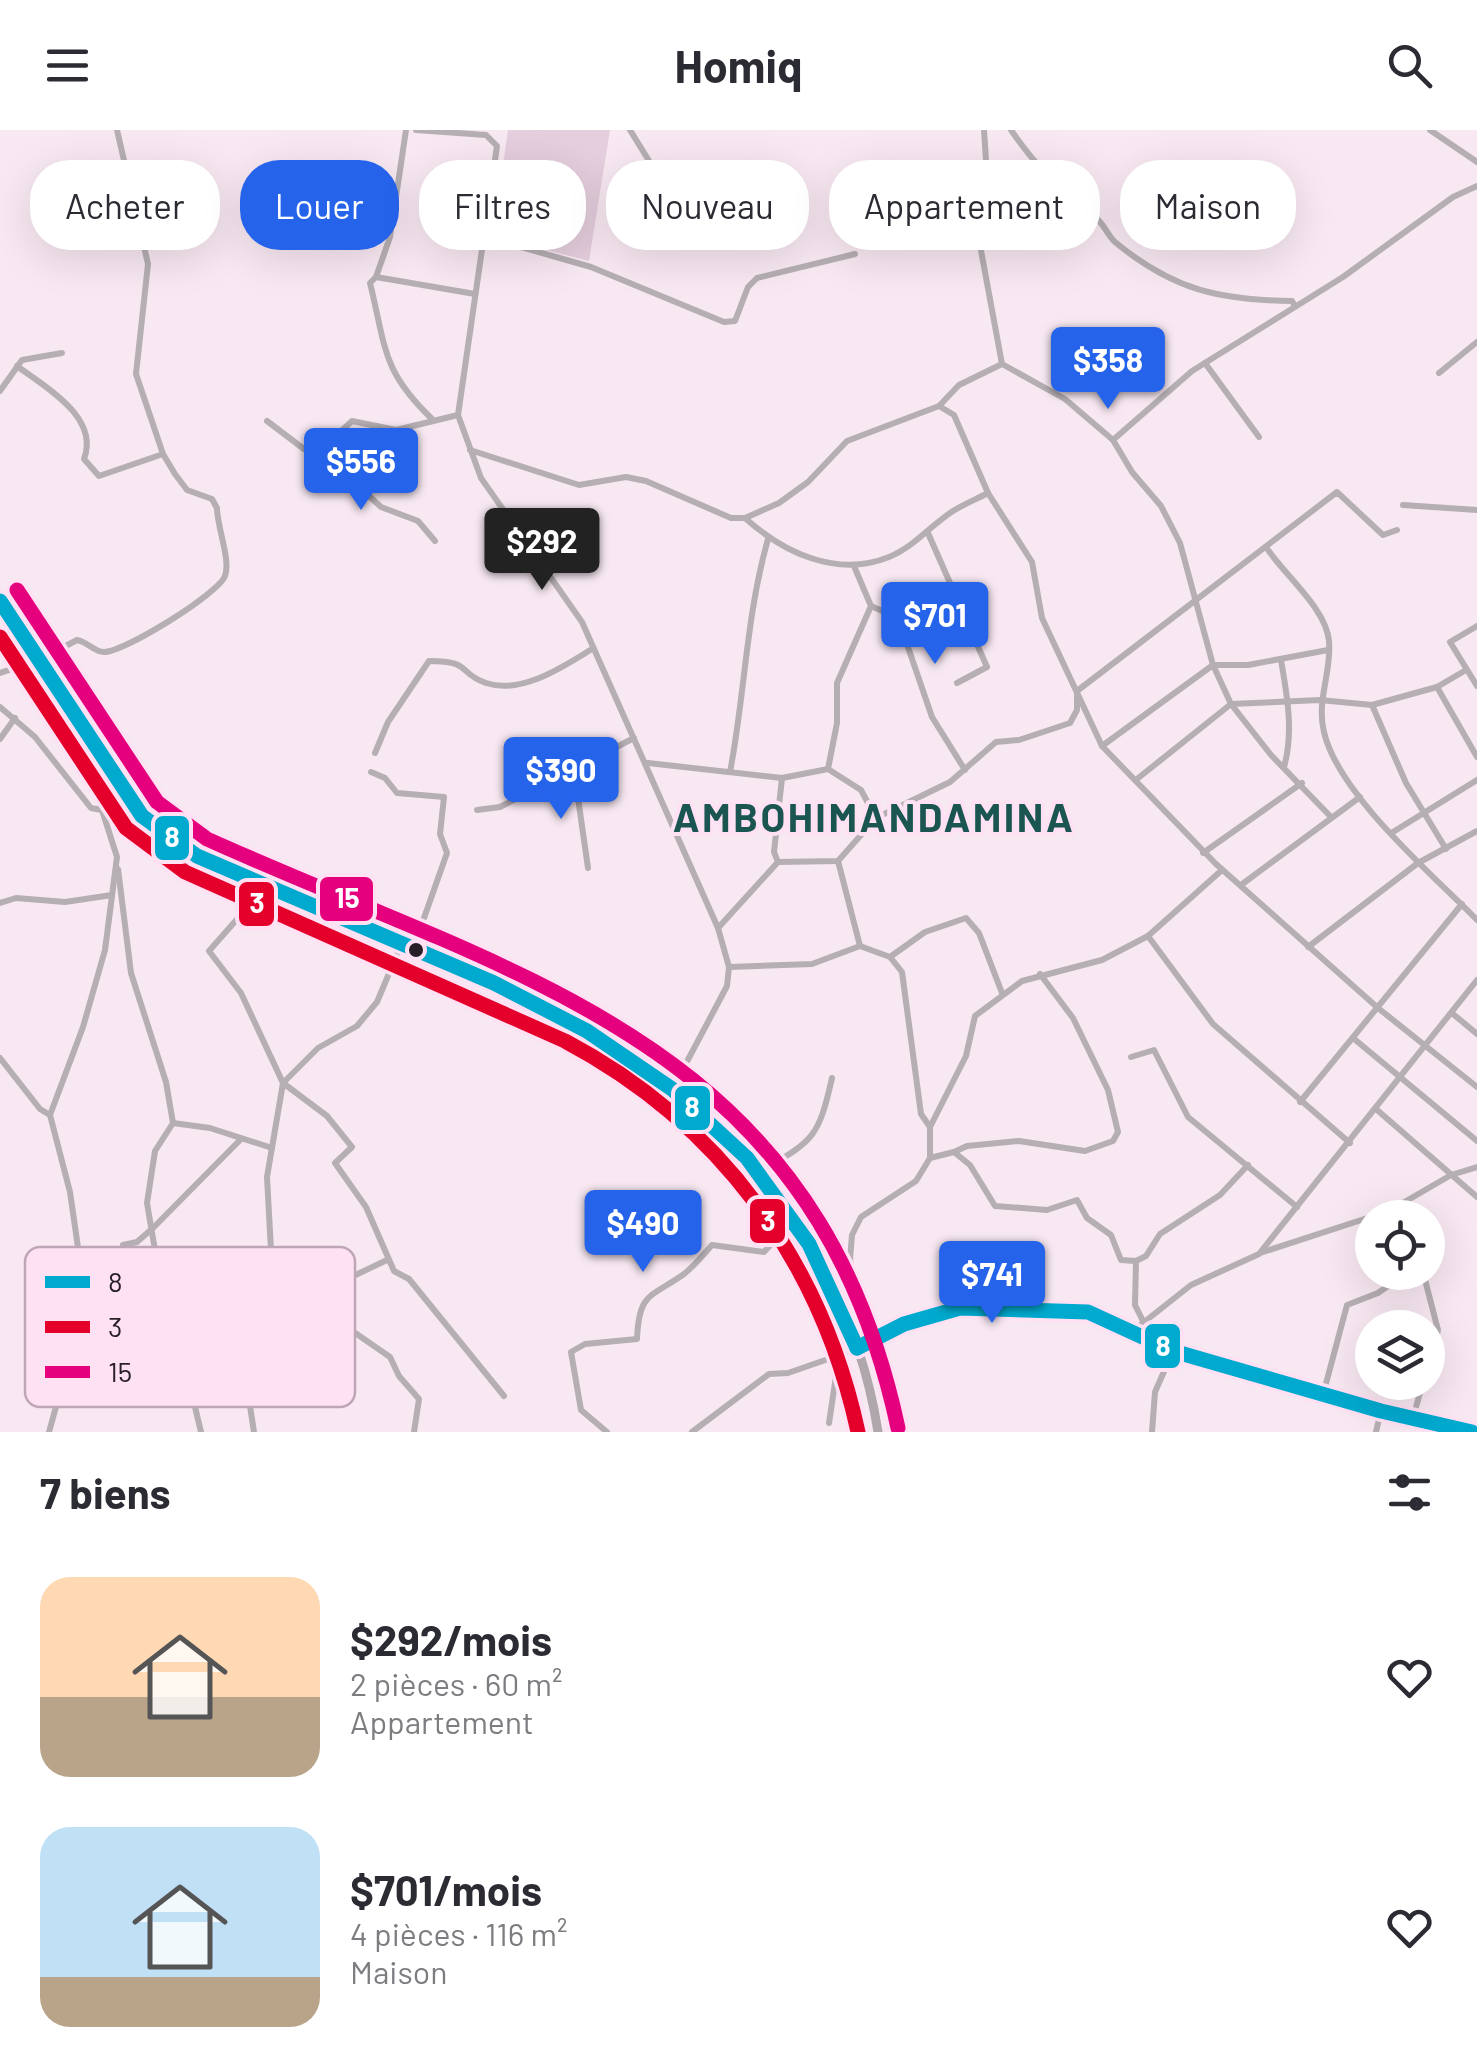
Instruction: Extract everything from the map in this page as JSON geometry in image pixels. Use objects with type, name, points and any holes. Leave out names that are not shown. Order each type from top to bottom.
[{"type":"main road","points":[[0,601],[142,816],[168,837],[197,856],[557,1014],[630,1055],[745,1152],[794,1220],[826,1274],[859,1348],[878,1432]]},
{"type":"street","points":[[0,672],[38,661],[77,640],[100,653],[119,650],[182,616],[187,606],[223,582],[227,572],[217,508],[212,500],[187,490],[163,454],[136,374],[148,264],[118,130]]},
{"type":"street","points":[[406,130],[390,237],[376,277],[370,283],[381,341],[399,386],[432,419]]},
{"type":"street","points":[[416,130],[486,135],[496,146],[494,160]]},
{"type":"street","points":[[630,130],[648,160]]},
{"type":"street","points":[[984,130],[990,206],[980,245],[1002,364]]},
{"type":"street","points":[[1011,130],[1035,165],[1105,227],[1114,241],[1148,265],[1214,296],[1258,303],[1292,301],[1296,306]]},
{"type":"street","points":[[1430,130],[1477,162]]},
{"type":"street","points":[[1114,440],[1137,424],[1156,399],[1205,363],[1296,306],[1453,196],[1477,186]]},
{"type":"street","points":[[483,250],[458,415],[469,450],[495,500],[582,622],[718,928],[729,966],[727,986],[673,1088]]},
{"type":"street","points":[[530,250],[591,268],[724,322],[735,321],[748,288],[757,278],[855,254]]},
{"type":"street","points":[[376,277],[475,294]]},
{"type":"street","points":[[1439,373],[1477,342]]},
{"type":"street","points":[[0,391],[17,366],[38,354],[62,354]]},
{"type":"street","points":[[1205,363],[1259,437]]},
{"type":"street","points":[[469,450],[579,485],[626,477],[646,481],[730,518],[745,518],[779,503],[808,482],[847,441],[940,406],[960,385],[1002,364]]},
{"type":"street","points":[[1002,364],[1064,398],[1114,440],[1132,472],[1160,506],[1180,543],[1213,666],[1232,704],[1330,816]]},
{"type":"street","points":[[17,366],[67,404],[87,441],[84,459],[99,476],[163,454]]},
{"type":"street","points":[[940,406],[954,415],[988,494],[1032,562],[1042,618],[1102,746],[1137,778],[1178,829],[1222,870],[1378,1008],[1476,1085]]},
{"type":"street","points":[[320,451],[352,420],[396,430],[458,415]]},
{"type":"street","points":[[267,420],[304,450],[320,451],[381,507],[418,520],[436,541]]},
{"type":"street","points":[[718,928],[778,862],[838,861],[876,818],[899,810],[965,770],[996,742],[1019,740],[1070,723],[1077,692],[1337,492],[1383,534],[1397,530]]},
{"type":"street","points":[[745,518],[768,539],[806,559],[854,566],[890,557],[928,533],[951,512],[988,494]]},
{"type":"street","points":[[1403,504],[1477,510]]},
{"type":"street","points":[[928,533],[987,668],[957,683]]},
{"type":"street","points":[[730,772],[745,694],[746,641],[768,539]]},
{"type":"street","points":[[1266,547],[1322,620],[1328,650],[1320,700],[1324,735],[1360,797],[1418,863],[1477,920]]},
{"type":"street","points":[[854,566],[871,606],[898,618],[932,717],[965,770]]},
{"type":"street","points":[[828,769],[838,723],[837,683],[871,606]]},
{"type":"street","points":[[1477,626],[1450,642],[1477,686]]},
{"type":"street","points":[[375,753],[388,722],[429,662],[458,662],[484,682],[503,686],[532,680],[592,649]]},
{"type":"street","points":[[1102,746],[1213,666],[1282,660],[1328,650]]},
{"type":"street","points":[[1282,660],[1288,703],[1288,752],[1284,767]]},
{"type":"street","points":[[1137,778],[1232,704],[1320,700],[1372,706],[1437,688],[1466,670]]},
{"type":"street","points":[[1437,688],[1477,758]]},
{"type":"street","points":[[0,706],[35,737],[91,808],[102,810]]},
{"type":"street","points":[[1372,706],[1406,783],[1446,848]]},
{"type":"street","points":[[0,740],[14,718]]},
{"type":"street","points":[[477,810],[500,806],[634,738]]},
{"type":"street","points":[[647,762],[667,768],[782,778],[828,769],[861,790],[876,818]]},
{"type":"street","points":[[574,770],[588,868]]},
{"type":"street","points":[[370,772],[385,778],[397,794],[444,797],[440,834],[447,853],[412,949]]},
{"type":"street","points":[[778,862],[774,852],[782,778]]},
{"type":"street","points":[[1393,832],[1477,780]]},
{"type":"street","points":[[118,782],[102,810],[117,858],[132,973],[166,1082],[173,1123],[155,1151],[147,1203],[154,1247]]},
{"type":"street","points":[[1204,852],[1302,784]]},
{"type":"street","points":[[1241,885],[1360,797]]},
{"type":"street","points":[[1308,947],[1418,863],[1477,831]]},
{"type":"street","points":[[77,1247],[70,1192],[50,1115],[84,1027],[105,950],[117,858]]},
{"type":"street","points":[[838,861],[860,946]]},
{"type":"street","points":[[859,1348],[862,1320],[850,1260],[852,1235],[861,1217],[916,1181],[930,1158],[930,1127],[966,1056],[975,1016],[1002,993],[1040,974],[1102,960],[1148,936],[1222,870]]},
{"type":"street","points":[[256,882],[239,917],[210,951],[240,993],[282,1083],[327,1116],[352,1146],[335,1163],[366,1207],[388,1260],[409,1279],[504,1396]]},
{"type":"street","points":[[0,903],[16,898],[65,902],[112,895]]},
{"type":"street","points":[[1300,1102],[1462,904]]},
{"type":"street","points":[[890,957],[941,924],[966,918],[979,933],[1002,993]]},
{"type":"street","points":[[1148,936],[1213,1024],[1350,1144]]},
{"type":"street","points":[[270,1247],[266,1221],[282,1083],[318,1048],[357,1026],[402,945]]},
{"type":"street","points":[[729,966],[812,964],[860,946],[890,957],[902,972],[921,1114],[930,1127]]},
{"type":"street","points":[[930,1158],[968,1146],[1019,1141],[1086,1151],[1112,1142],[1118,1132],[1108,1090],[1073,1018],[1040,974]]},
{"type":"street","points":[[1258,1254],[1476,982]]},
{"type":"street","points":[[1453,1014],[1477,1034]]},
{"type":"street","points":[[1353,1038],[1477,1141]]},
{"type":"street","points":[[1131,1058],[1154,1050],[1188,1117],[1297,1207]]},
{"type":"street","points":[[0,1058],[40,1109],[50,1115]]},
{"type":"street","points":[[760,1172],[810,1142],[825,1110],[832,1078]]},
{"type":"street","points":[[1376,1109],[1477,1197]]},
{"type":"street","points":[[173,1123],[210,1128],[272,1148]]},
{"type":"street","points":[[123,1245],[137,1242],[241,1139]]},
{"type":"street","points":[[954,1152],[970,1165],[995,1206],[1024,1205],[1047,1210],[1077,1200],[1086,1218],[1111,1235],[1120,1260],[1136,1261],[1146,1256],[1160,1234],[1220,1195],[1248,1165]]},
{"type":"street","points":[[1132,1331],[1191,1285],[1258,1254],[1389,1211],[1452,1175],[1477,1167]]},
{"type":"street","points":[[607,1432],[581,1410],[571,1352],[585,1344],[637,1339],[638,1312],[650,1293],[686,1273],[712,1245],[764,1252],[794,1220]]},
{"type":"street","points":[[355,1276],[388,1260]]},
{"type":"street","points":[[1136,1261],[1135,1305],[1144,1323]]},
{"type":"street","points":[[1324,1390],[1347,1304],[1382,1290]]},
{"type":"street","points":[[692,1432],[769,1374],[840,1356],[904,1324],[960,1308],[1088,1312],[1173,1351],[1324,1390],[1381,1411],[1472,1432]]},
{"type":"street","points":[[355,1333],[390,1357],[398,1376],[416,1393],[414,1432]]},
{"type":"street","points":[[1152,1432],[1155,1392],[1173,1351]]},
{"type":"street","points":[[829,1423],[840,1356]]},
{"type":"street","points":[[1412,1418],[1418,1400]]},
{"type":"street","points":[[49,1432],[56,1407]]},
{"type":"street","points":[[195,1407],[201,1432]]},
{"type":"street","points":[[250,1407],[254,1432]]},
{"type":"street","points":[[1376,1432],[1381,1411]]},
{"type":"shaded area","points":[[508,130],[610,130],[589,261],[547,250],[586,250],[586,160],[504,160]]},
{"type":"transit line","name":"15","points":[[17,590],[157,802],[207,839],[542,985],[640,1041],[726,1109],[799,1192],[857,1297],[898,1428]]},
{"type":"transit line","name":"8","points":[[0,601],[142,816],[197,856],[494,983],[587,1031],[672,1089],[747,1158],[809,1244],[857,1348]]},
{"type":"transit line","name":"3","points":[[0,637],[126,828],[185,872],[565,1041],[621,1074],[671,1113],[716,1156],[756,1203],[790,1255],[818,1310],[841,1369],[858,1432]]},
{"type":"transit line","name":"8","points":[[857,1348],[904,1324],[960,1308],[1088,1312],[1173,1351],[1381,1411],[1472,1432]]},
{"type":"district","name":"AMBOHIMANDAMINA","points":[[874,816]]}]
